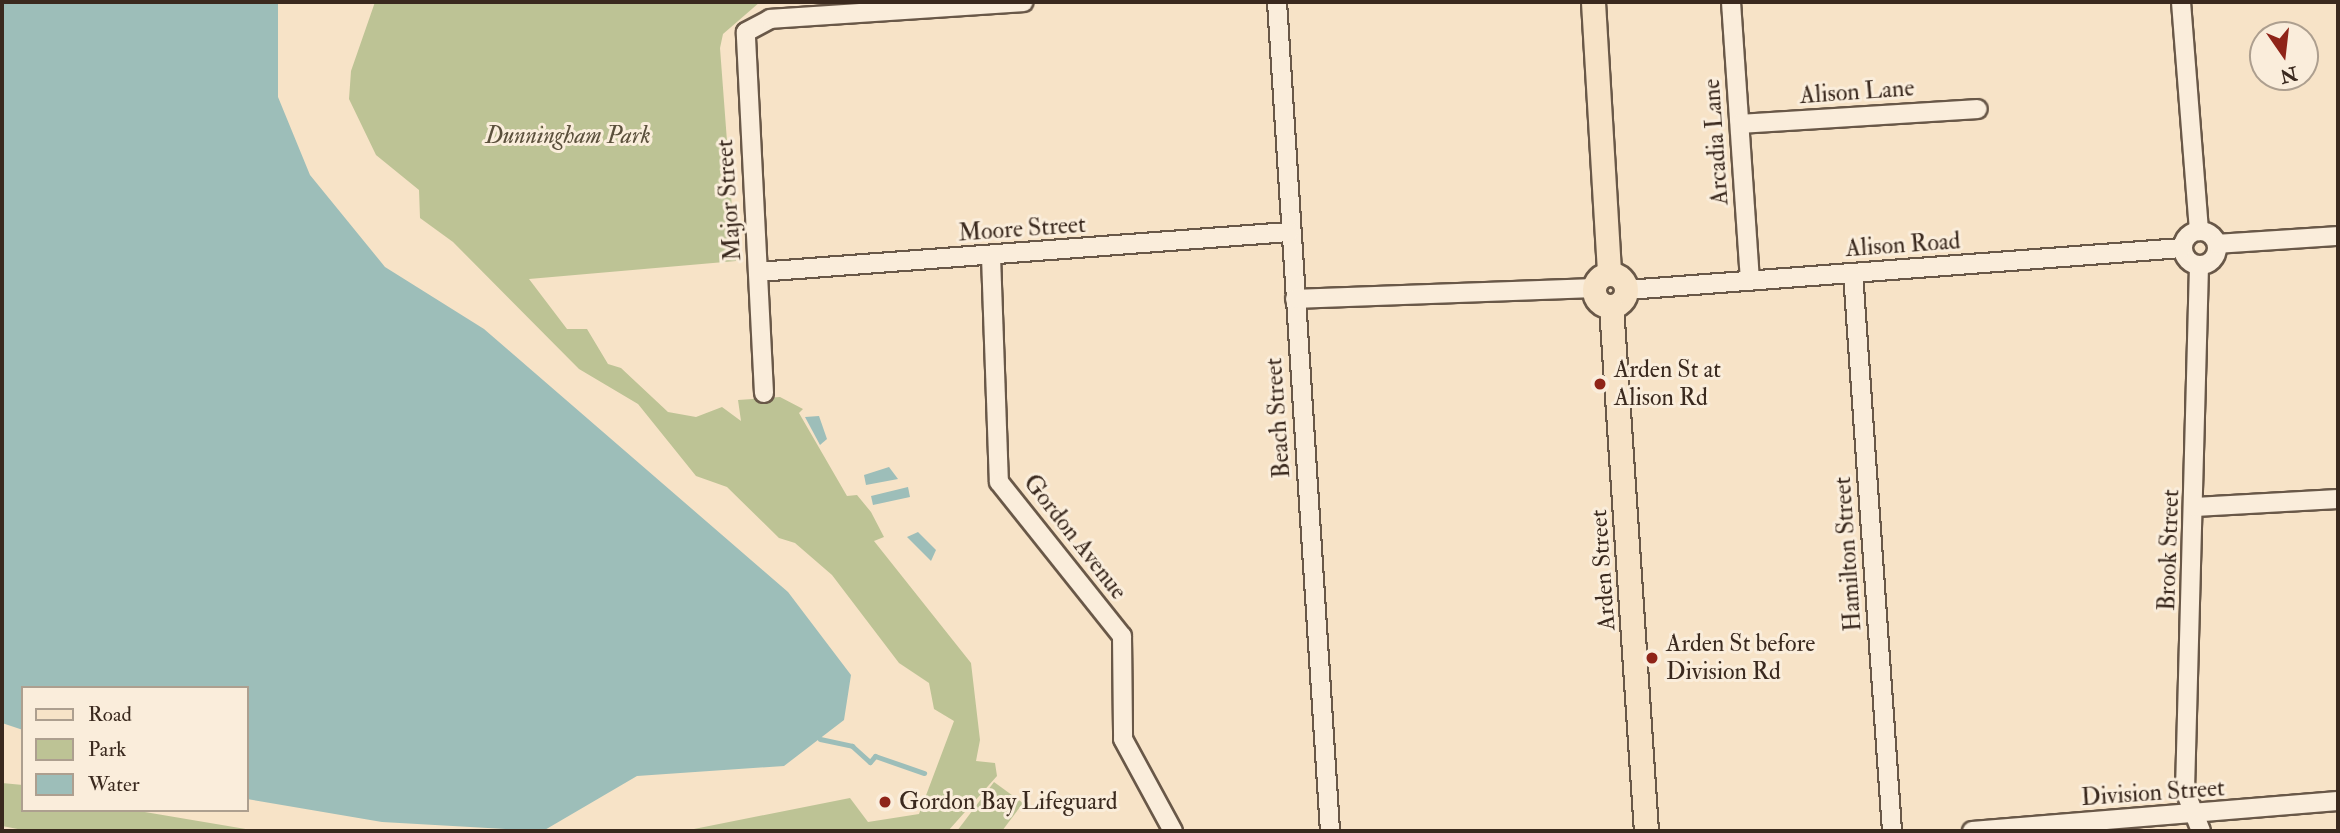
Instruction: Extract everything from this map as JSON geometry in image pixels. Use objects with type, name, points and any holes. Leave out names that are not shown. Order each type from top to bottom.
[{"type":"main road","points":[[1593,2],[1601,281],[1596,299],[1619,298]]},
{"type":"main road","name":"Arden Street","points":[[1619,298],[1646,831]]},
{"type":"street","name":"Major Street","points":[[764,393],[743,43],[751,26],[770,19],[1023,2]]},
{"type":"street","name":"Beach Street","points":[[1277,2],[1289,232],[1330,831]]},
{"type":"street","name":"Arcadia Lane","points":[[1731,2],[1750,280]]},
{"type":"street","points":[[2181,2],[2199,231],[2182,248],[2187,261],[2199,266],[2214,259],[2217,244]]},
{"type":"street","name":"Alison Lane","points":[[1740,124],[1978,109]]},
{"type":"street","points":[[2199,231],[2217,244],[2338,236]]},
{"type":"street","name":"Moore Street","points":[[758,272],[1289,232]]},
{"type":"street","name":"Alison Road","points":[[1619,298],[1750,280],[2182,248]]},
{"type":"street","name":"Gordon Avenue","points":[[991,256],[999,482],[1122,636],[1123,739],[1173,831]]},
{"type":"street","name":"Brook Street","points":[[2190,816],[2186,791],[2199,266]]},
{"type":"street","name":"Hamilton Street","points":[[1853,273],[1892,831]]},
{"type":"street","points":[[1295,299],[1601,281]]},
{"type":"street","points":[[2195,507],[2338,499]]},
{"type":"street","name":"Division Street","points":[[1972,831],[2190,816],[2338,801]]},
{"type":"street","points":[[2190,816],[2201,831]]},
{"type":"green space","name":"Dunningham Park","points":[[375,2],[760,2],[723,34],[720,48],[736,261],[529,279],[567,329],[587,329],[608,364],[621,368],[668,412],[696,417],[722,407],[741,421],[738,400],[780,397],[803,409],[799,413],[847,496],[857,495],[871,512],[884,537],[874,541],[971,663],[980,740],[976,761],[995,763],[997,776],[948,831],[684,831],[850,798],[868,822],[919,814],[954,721],[934,709],[929,683],[899,663],[832,575],[795,543],[779,538],[727,487],[696,476],[638,404],[579,369],[453,242],[420,218],[419,190],[376,155],[349,99],[351,71]]},
{"type":"green space","points":[[994,782],[1023,803],[1002,831],[957,831]]},
{"type":"green space","points":[[2,783],[21,785],[21,812],[145,812],[257,831],[28,831],[2,826]]},
{"type":"water","points":[[2,2],[278,2],[278,97],[310,175],[385,267],[484,329],[788,592],[851,675],[844,720],[784,766],[637,776],[543,831],[382,822],[248,799],[248,686],[21,686],[21,729],[2,723]]},
{"type":"water","points":[[819,416],[827,439],[820,445],[805,417]]},
{"type":"water","points":[[889,467],[898,479],[866,485],[864,475]]},
{"type":"water","points":[[908,487],[910,497],[873,505],[871,496]]},
{"type":"water","points":[[918,532],[936,550],[931,561],[907,537]]},
{"type":"waterway","points":[[820,739],[852,746],[870,762],[875,756],[924,773]]},
{"type":"place","name":"Arden St at Alison Rd","points":[[1600,384]]},
{"type":"place","name":"Arden St before Division Rd","points":[[1652,658]]},
{"type":"place","name":"Gordon Bay Lifeguard","points":[[885,802]]}]
